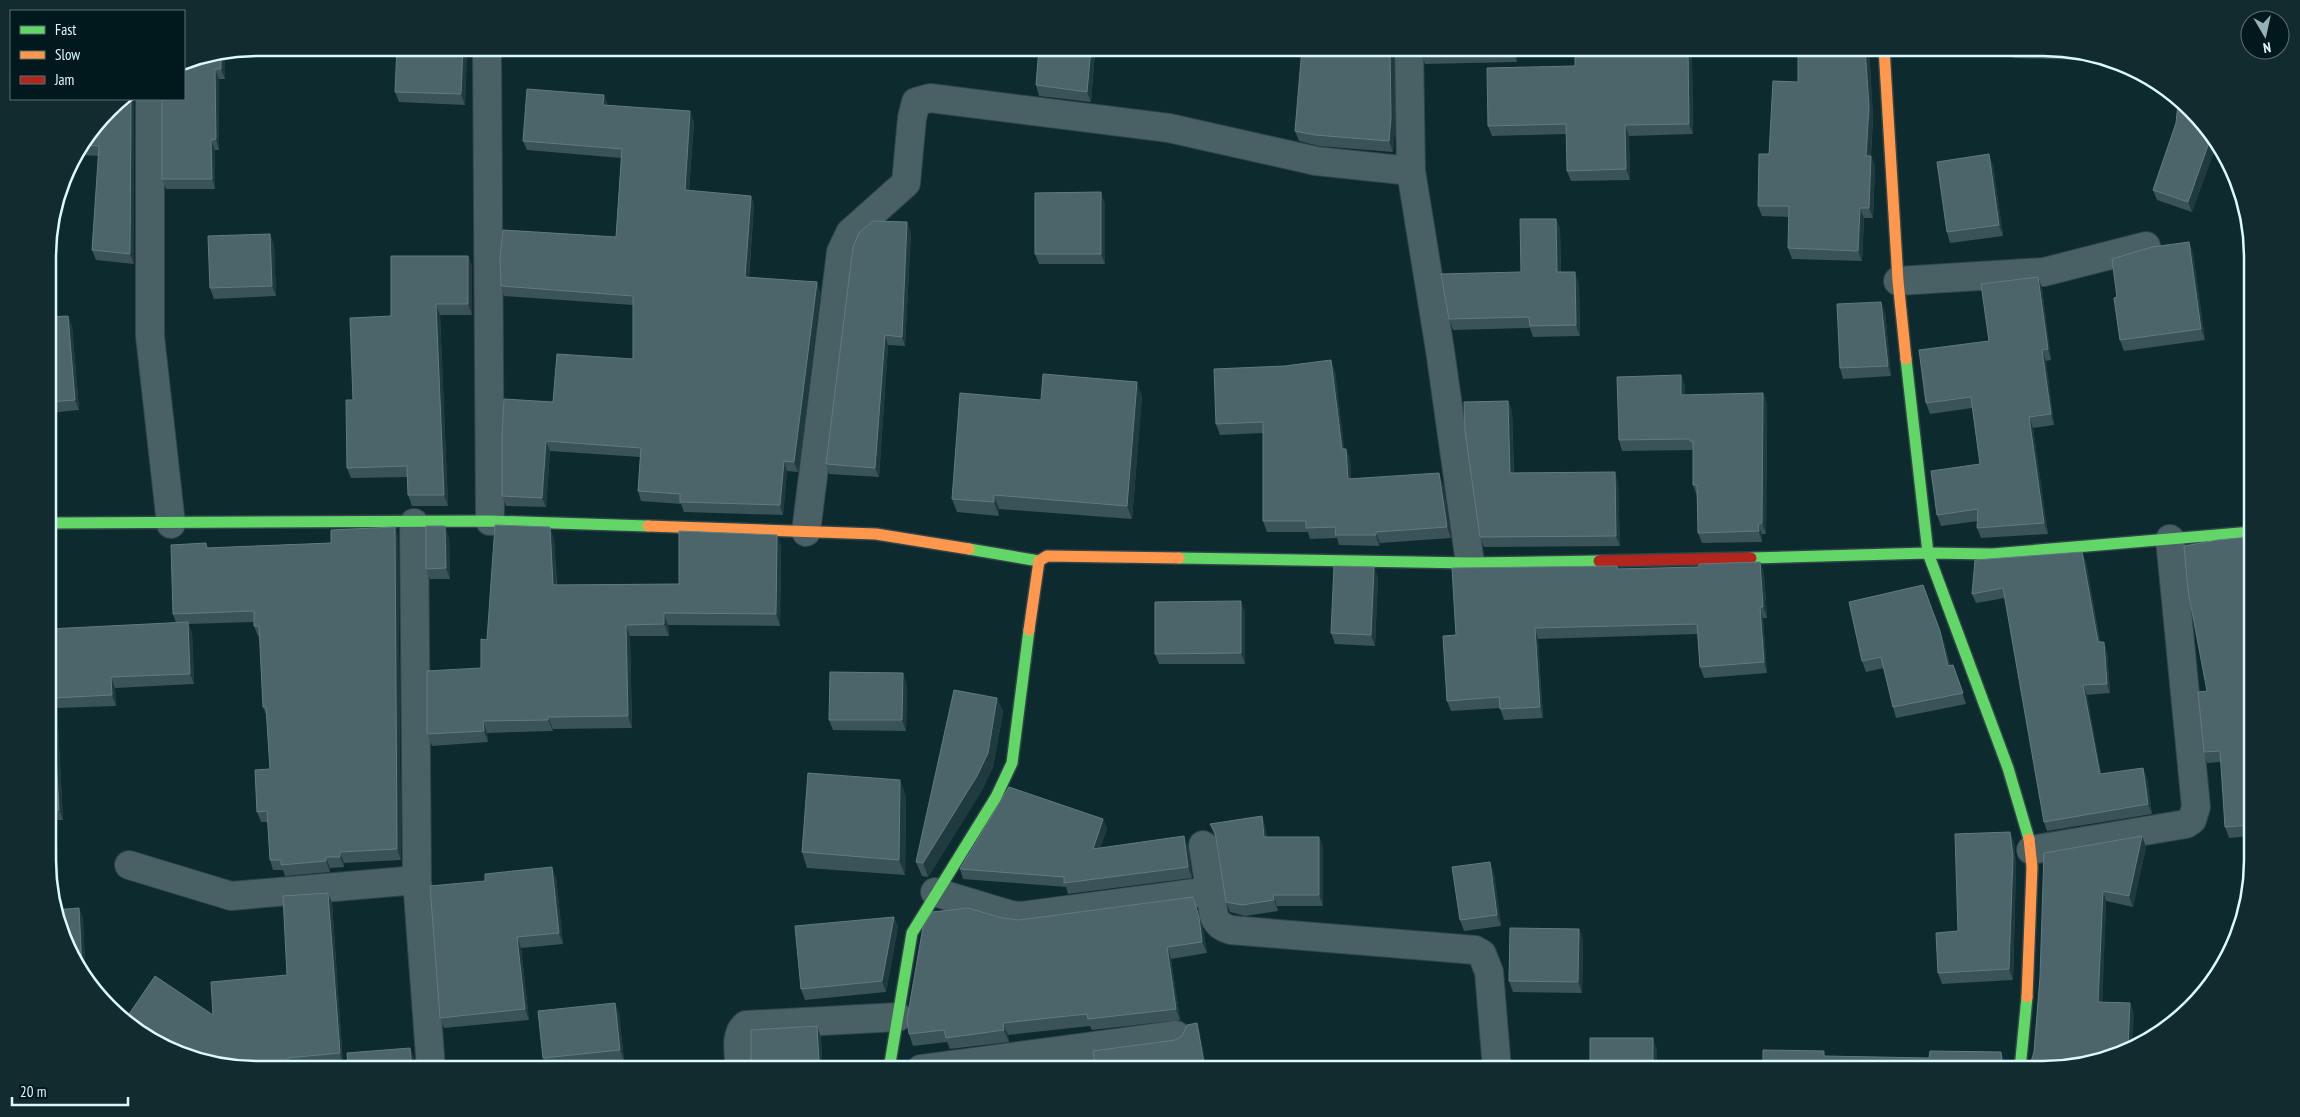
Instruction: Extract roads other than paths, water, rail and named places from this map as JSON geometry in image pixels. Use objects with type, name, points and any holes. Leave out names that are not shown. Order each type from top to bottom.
[{"type":"street","points":[[487,56],[490,521]]},
{"type":"street","points":[[1409,56],[1411,171],[1440,350],[1470,563]]},
{"type":"street","points":[[1884,56],[1898,281],[1928,554],[2008,768],[2025,820],[2031,850],[2028,986],[2021,1061]]},
{"type":"street","points":[[806,532],[841,252],[850,233],[906,183],[912,118],[916,102],[920,99],[930,98],[1094,117],[1169,128],[1316,161],[1411,171]]},
{"type":"street","points":[[150,100],[150,336],[171,524]]},
{"type":"street","points":[[1898,281],[2044,272],[2146,246]]},
{"type":"street","points":[[56,523],[414,523],[490,521],[876,534],[1039,561],[1047,556],[1470,563],[1992,554],[2244,533]]},
{"type":"street","points":[[414,523],[418,880],[430,1061]]},
{"type":"street","points":[[2031,850],[2186,824],[2192,820],[2196,807],[2170,539]]},
{"type":"street","points":[[890,1061],[912,934],[996,796],[1012,763],[1039,561]]},
{"type":"street","points":[[1203,845],[1214,916],[1218,924],[1231,930],[1475,950],[1482,954],[1488,972],[1496,1061]]},
{"type":"street","points":[[129,865],[231,896],[418,880]]},
{"type":"street","points":[[936,892],[1020,916],[1210,891]]},
{"type":"street","points":[[739,1061],[738,1038],[741,1029],[746,1025],[898,1017]]},
{"type":"street","points":[[982,1061],[1176,1035]]}]
